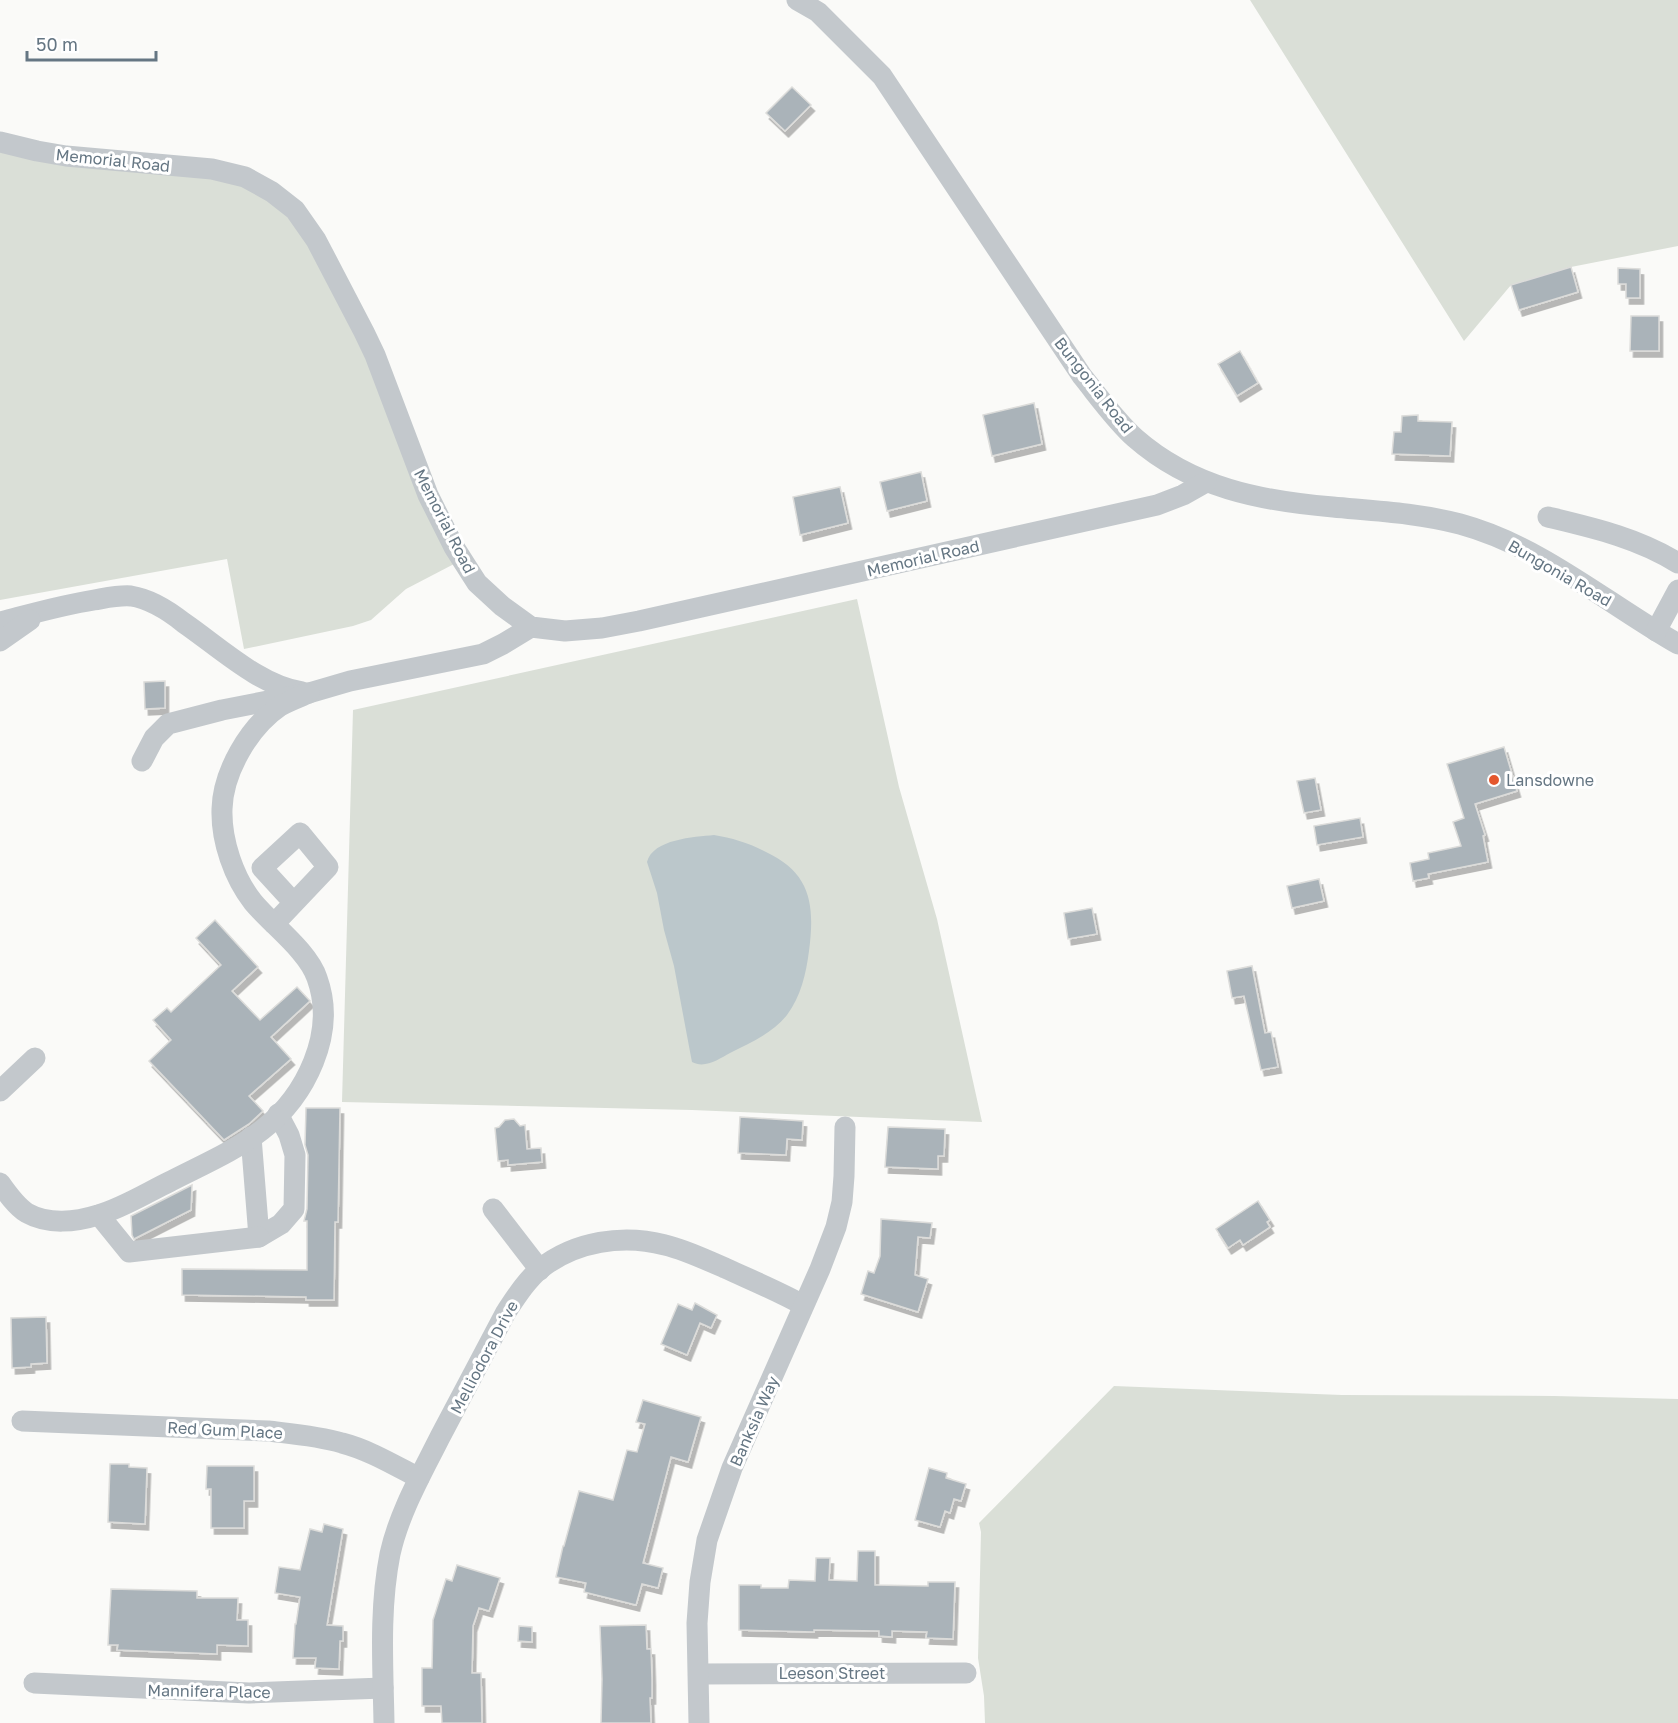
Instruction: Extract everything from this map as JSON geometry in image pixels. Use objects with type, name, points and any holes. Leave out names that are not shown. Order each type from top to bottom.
[{"type":"street","name":"Bungonia Road","points":[[796,0],[818,12],[882,76],[1082,376],[1134,437],[1164,460],[1206,482],[1243,494],[1282,502],[1397,512],[1461,524],[1516,544],[1678,644]]},
{"type":"street","name":"Memorial Road","points":[[0,142],[66,156],[212,169],[245,177],[272,192],[295,210],[316,240],[364,332],[379,364],[428,495],[454,547],[477,583],[502,606],[531,627],[565,631],[602,628],[651,619],[1157,505],[1183,495],[1206,482]]},
{"type":"street","points":[[1548,517],[1614,533],[1678,563]]},
{"type":"street","points":[[1656,631],[1678,590]]},
{"type":"street","points":[[0,622],[108,597],[130,596],[154,603],[264,679],[292,690],[309,693]]},
{"type":"street","points":[[0,641],[43,611]]},
{"type":"street","points":[[142,761],[154,738],[168,724],[222,710],[309,693],[350,681],[483,654],[531,627]]},
{"type":"street","points":[[0,1183],[10,1197],[27,1212],[44,1219],[83,1220],[106,1213],[216,1158],[263,1130],[293,1099],[314,1062],[322,1038],[322,994],[317,976],[306,957],[253,902],[238,880],[224,831],[222,810],[231,771],[242,746],[280,707],[309,693]]},
{"type":"street","points":[[274,924],[294,903]]},
{"type":"street","points":[[0,1091],[35,1058]]},
{"type":"street","points":[[99,1215],[129,1252],[259,1237],[281,1224],[294,1209],[295,1155],[290,1136],[278,1114]]},
{"type":"street","name":"Banksia Way","points":[[699,1723],[697,1623],[699,1582],[707,1540],[732,1468],[820,1269],[836,1227],[844,1176],[845,1127]]},
{"type":"street","points":[[251,1137],[259,1237]]},
{"type":"street","points":[[493,1209],[540,1270]]},
{"type":"street","name":"Melliodora Drive","points":[[384,1723],[386,1582],[400,1521],[419,1478],[506,1312],[522,1287],[557,1258],[580,1247],[612,1240],[639,1240],[667,1245],[786,1295],[804,1305]]},
{"type":"street","name":"Red Gum Place","points":[[22,1421],[308,1435],[344,1443],[377,1456],[419,1478]]},
{"type":"street","name":"Leeson Street","points":[[699,1674],[966,1673]]},
{"type":"street","name":"Mannifera Place","points":[[34,1683],[249,1693],[383,1688]]},
{"type":"shaded area","points":[[1250,0],[1678,0],[1678,246],[1571,267],[1511,285],[1464,341]]},
{"type":"shaded area","points":[[0,149],[199,174],[261,191],[302,231],[354,326],[454,564],[406,589],[371,620],[353,626],[244,649],[227,559],[0,600]]},
{"type":"shaded area","points":[[857,599],[899,787],[937,919],[982,1122],[692,1110],[342,1102],[353,710]]},
{"type":"shaded area","points":[[714,835],[753,846],[781,860],[793,870],[807,892],[811,934],[802,984],[787,1015],[761,1037],[717,1060],[707,1064],[697,1064],[692,1062],[674,966],[657,893],[647,862],[657,848],[666,844],[686,838]]},
{"type":"shaded area","points":[[1114,1386],[1342,1395],[1678,1399],[1678,1723],[985,1723],[984,1696],[978,1658],[981,1532],[979,1523]]},
{"type":"building","points":[[792,87],[811,105],[785,131],[766,113]]},
{"type":"building","points":[[1571,267],[1578,292],[1519,310],[1511,285]]},
{"type":"building","points":[[1618,268],[1640,269],[1640,298],[1626,298],[1626,284],[1618,284]]},
{"type":"building","points":[[1631,316],[1659,316],[1659,351],[1630,351]]},
{"type":"building","points":[[1240,351],[1258,383],[1237,396],[1218,364]]},
{"type":"building","points":[[1034,403],[1042,444],[992,456],[983,415]]},
{"type":"building","points":[[1418,415],[1418,421],[1452,422],[1450,456],[1392,454],[1394,432],[1401,432],[1402,416]]},
{"type":"building","points":[[921,472],[927,501],[887,511],[880,482]]},
{"type":"building","points":[[840,487],[848,523],[800,535],[793,497]]},
{"type":"building","points":[[165,681],[165,708],[145,709],[144,682]]},
{"type":"building","points":[[1504,747],[1517,791],[1475,804],[1485,835],[1483,836],[1488,862],[1428,874],[1429,878],[1413,881],[1410,863],[1429,859],[1428,853],[1461,846],[1453,822],[1464,818],[1447,764]]},
{"type":"building","points":[[1315,778],[1321,810],[1304,813],[1297,781]]},
{"type":"building","points":[[1360,818],[1363,837],[1317,845],[1314,826]]},
{"type":"building","points":[[1319,879],[1324,901],[1292,908],[1287,886]]},
{"type":"building","points":[[1092,908],[1097,934],[1068,939],[1064,913]]},
{"type":"building","points":[[215,920],[258,967],[232,991],[260,1020],[297,987],[310,1001],[271,1037],[291,1059],[249,1096],[263,1111],[249,1124],[224,1140],[149,1061],[171,1040],[153,1020],[167,1008],[171,1012],[221,965],[196,938]]},
{"type":"building","points":[[1252,966],[1265,1033],[1271,1032],[1278,1067],[1261,1070],[1244,996],[1232,998],[1227,971]]},
{"type":"building","points":[[306,1108],[340,1108],[334,1300],[306,1300],[306,1297],[182,1295],[182,1269],[307,1270],[307,1221],[304,1221],[307,1209],[308,1155],[305,1145]]},
{"type":"building","points":[[740,1117],[803,1121],[802,1140],[787,1139],[786,1155],[738,1153]]},
{"type":"building","points":[[514,1119],[520,1126],[525,1125],[527,1149],[541,1148],[542,1162],[508,1165],[508,1160],[498,1161],[495,1128],[505,1120]]},
{"type":"building","points":[[888,1127],[945,1129],[944,1156],[938,1156],[938,1169],[885,1167]]},
{"type":"building","points":[[192,1185],[191,1210],[134,1239],[131,1216]]},
{"type":"building","points":[[1258,1201],[1270,1220],[1267,1222],[1270,1227],[1243,1245],[1240,1240],[1228,1248],[1216,1229]]},
{"type":"building","points":[[881,1219],[932,1223],[930,1238],[918,1237],[915,1275],[928,1279],[918,1312],[861,1294],[868,1271],[874,1273],[880,1256]]},
{"type":"building","points":[[695,1303],[717,1315],[711,1328],[700,1323],[687,1355],[661,1344],[678,1304],[692,1310]]},
{"type":"building","points":[[46,1317],[47,1363],[12,1368],[11,1318]]},
{"type":"building","points":[[643,1400],[701,1417],[688,1462],[671,1457],[643,1563],[663,1568],[658,1588],[642,1584],[636,1605],[584,1592],[586,1583],[556,1577],[579,1491],[613,1500],[627,1450],[637,1452],[645,1424],[636,1422]]},
{"type":"building","points":[[110,1464],[129,1464],[129,1467],[147,1468],[145,1524],[108,1522]]},
{"type":"building","points":[[207,1466],[254,1466],[254,1501],[244,1501],[244,1528],[211,1528],[211,1489],[206,1489]]},
{"type":"building","points":[[929,1468],[947,1473],[946,1478],[966,1484],[961,1501],[954,1499],[950,1513],[945,1511],[940,1527],[915,1520]]},
{"type":"building","points":[[324,1524],[343,1529],[327,1625],[343,1626],[339,1669],[315,1668],[316,1658],[293,1658],[295,1624],[300,1597],[275,1593],[279,1567],[300,1570],[310,1529],[322,1532]]},
{"type":"building","points":[[858,1551],[875,1551],[875,1585],[928,1586],[928,1582],[955,1582],[953,1639],[926,1638],[927,1632],[892,1631],[892,1637],[879,1636],[879,1631],[739,1630],[739,1585],[788,1588],[789,1580],[815,1581],[816,1558],[830,1558],[829,1580],[857,1581]]},
{"type":"building","points":[[457,1565],[500,1578],[489,1611],[479,1608],[473,1626],[472,1673],[481,1673],[482,1723],[442,1723],[441,1706],[422,1706],[422,1668],[432,1668],[433,1620],[446,1579],[452,1581]]},
{"type":"building","points":[[111,1589],[197,1591],[197,1598],[238,1598],[237,1620],[248,1620],[248,1646],[217,1645],[217,1654],[117,1650],[118,1645],[108,1645]]},
{"type":"building","points":[[646,1625],[647,1649],[651,1649],[651,1723],[601,1723],[600,1626]]},
{"type":"building","points":[[519,1626],[532,1627],[532,1642],[518,1641]]},
{"type":"place","name":"Lansdowne","points":[[1494,780]]}]
